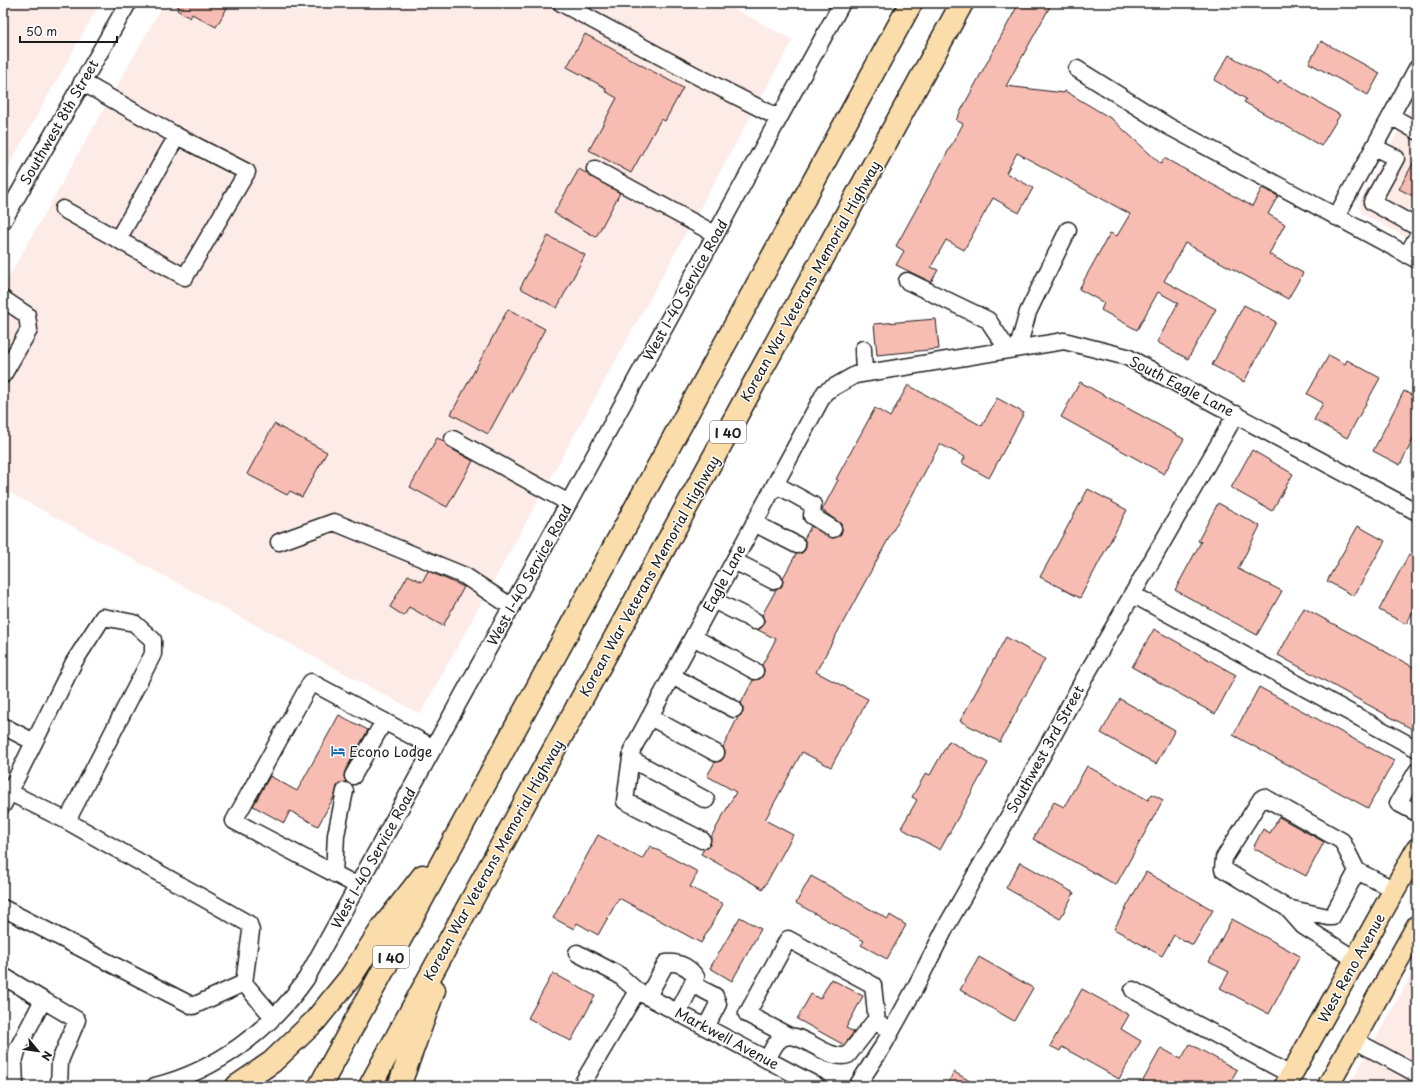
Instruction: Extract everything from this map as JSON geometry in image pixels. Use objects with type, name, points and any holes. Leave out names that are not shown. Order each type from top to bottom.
[{"type":"highway","name":"I 40","points":[[320,1086],[911,3]]},
{"type":"highway","name":"Korean War Veterans Memorial Highway","points":[[370,1086],[962,3]]},
{"type":"highway","points":[[237,1086],[272,1062],[315,1021],[350,978],[383,927],[461,828]]},
{"type":"highway","points":[[399,1086],[418,1037],[454,932]]},
{"type":"main road","name":"West Reno Avenue","points":[[1288,1081],[1417,849]]},
{"type":"main road","points":[[1328,1086],[1417,926]]},
{"type":"street","name":"Southwest 8th Street","points":[[3,221],[128,3]]},
{"type":"street","points":[[561,3],[778,118]]},
{"type":"street","name":"West I-40 Service Road","points":[[155,1086],[175,1081],[207,1067],[230,1054],[273,1017],[295,995],[306,979],[512,607],[842,3]]},
{"type":"street","points":[[1336,217],[1417,68]]},
{"type":"street","points":[[1077,69],[1168,126],[1412,258],[1417,237]]},
{"type":"street","points":[[63,209],[185,277],[246,172],[177,136],[82,82]]},
{"type":"street","points":[[1391,116],[1416,126]]},
{"type":"street","points":[[118,239],[177,136]]},
{"type":"street","points":[[1374,147],[1396,158],[1372,202],[1417,227]]},
{"type":"street","points":[[595,169],[715,234]]},
{"type":"street","points":[[908,281],[988,320],[1013,349],[1028,312],[1068,230]]},
{"type":"street","points":[[3,299],[26,316],[29,330],[3,375]]},
{"type":"street","name":"South Eagle Lane","points":[[860,374],[1064,341],[1127,357],[1417,512]]},
{"type":"street","points":[[860,374],[863,349]]},
{"type":"street","name":"Eagle Lane","points":[[702,840],[626,801],[632,750],[825,392],[860,374]]},
{"type":"street","name":"Southwest 3rd Street","points":[[857,1086],[892,1030],[947,925],[1132,594],[1236,414]]},
{"type":"street","points":[[453,439],[569,503]]},
{"type":"street","points":[[775,484],[813,504],[812,516],[834,529]]},
{"type":"street","points":[[279,542],[334,522],[465,576],[512,607]]},
{"type":"street","points":[[754,523],[796,545]]},
{"type":"street","points":[[734,561],[774,581]]},
{"type":"street","points":[[1132,594],[1417,749]]},
{"type":"street","points":[[713,600],[755,621]]},
{"type":"street","points":[[67,821],[153,654],[153,640],[134,623],[103,617],[74,662],[5,796],[67,821],[249,924],[251,931],[244,983],[273,1017]]},
{"type":"street","points":[[693,637],[755,671]]},
{"type":"street","points":[[672,676],[734,709]]},
{"type":"street","points":[[358,886],[234,821],[311,682],[434,748]]},
{"type":"street","points":[[650,717],[716,753]]},
{"type":"street","points":[[353,776],[384,721]]},
{"type":"street","points":[[3,726],[34,742]]},
{"type":"street","points":[[631,759],[706,800]]},
{"type":"street","points":[[1417,771],[1398,803],[1417,813]]},
{"type":"street","points":[[334,874],[336,835],[345,791]]},
{"type":"street","points":[[1356,960],[1303,926],[1287,908],[1223,869],[1224,858],[1261,799],[1264,797],[1342,841],[1357,871],[1394,890]]},
{"type":"street","points":[[1287,908],[1332,917],[1357,871]]},
{"type":"street","points":[[3,908],[193,1006],[244,983]]},
{"type":"street","points":[[789,1036],[747,1014],[788,939],[873,985],[877,1023]]},
{"type":"street","name":"Markwell Avenue","points":[[577,953],[619,975],[642,993],[817,1086]]},
{"type":"street","points":[[580,1086],[642,993],[666,963],[677,962],[691,970],[696,977],[678,1012]]},
{"type":"street","points":[[3,976],[77,1020],[60,1061],[59,1086]]},
{"type":"street","points":[[692,984],[715,996],[718,1004],[706,1027]]},
{"type":"street","points":[[1133,990],[1288,1081]]},
{"type":"street","points":[[15,1086],[14,1062],[18,1048],[43,1000]]},
{"type":"street","points":[[767,1060],[776,1043],[782,1038],[789,1036],[796,1036],[821,1050],[837,1056],[848,1055],[865,1031],[873,1023],[877,1023],[892,1030]]},
{"type":"street","points":[[1354,1040],[1417,1074]]},
{"type":"shaded area","points":[[3,3],[100,3],[3,176]]},
{"type":"shaded area","points":[[164,3],[723,3],[793,40],[420,714],[3,489],[3,287]]},
{"type":"shaded area","points":[[1417,97],[1417,243],[1362,214],[1359,207],[1360,201]]},
{"type":"shaded area","points":[[1417,965],[1417,1086],[1349,1086]]},
{"type":"building","points":[[173,3],[230,3],[216,27],[192,14],[190,18],[177,10],[179,7]]},
{"type":"building","points":[[1019,3],[1052,3],[1006,86],[1064,93],[1065,91],[1112,119],[1161,164],[1164,158],[1252,206],[1262,188],[1278,196],[1268,214],[1285,224],[1269,254],[1303,273],[1288,299],[1185,243],[1164,281],[1216,309],[1188,359],[1157,342],[1178,303],[1158,292],[1137,330],[1101,310],[1104,303],[1079,289],[1110,233],[1117,236],[1130,214],[1017,153],[1006,173],[1033,188],[1019,213],[993,198],[964,250],[946,240],[931,267],[938,270],[931,282],[896,265],[904,251],[896,246],[963,124],[956,120]]},
{"type":"building","points":[[585,34],[683,88],[665,121],[661,119],[631,173],[589,150],[617,98],[605,91],[606,88],[567,67]]},
{"type":"building","points":[[1321,41],[1380,73],[1368,95],[1309,63]]},
{"type":"building","points":[[1229,55],[1278,83],[1280,80],[1340,115],[1321,146],[1244,102],[1246,99],[1214,80]]},
{"type":"building","points":[[1417,156],[1417,198],[1399,189]]},
{"type":"building","points":[[579,169],[620,193],[596,237],[554,213]]},
{"type":"building","points":[[548,236],[585,255],[557,308],[520,288]]},
{"type":"building","points":[[1244,305],[1276,322],[1244,382],[1212,365]]},
{"type":"building","points":[[508,309],[545,329],[488,434],[451,414]]},
{"type":"building","points":[[936,319],[939,349],[877,355],[874,324]]},
{"type":"building","points":[[1329,355],[1345,364],[1347,360],[1380,378],[1347,438],[1314,420],[1323,403],[1307,394]]},
{"type":"building","points":[[1080,382],[1184,439],[1164,474],[1061,417]]},
{"type":"building","points":[[908,385],[982,426],[997,398],[1024,413],[989,478],[962,463],[965,457],[940,444],[816,672],[868,699],[831,767],[802,752],[765,820],[793,835],[763,889],[701,854],[704,849],[710,845],[711,837],[736,792],[707,776],[715,762],[721,761],[724,757],[725,752],[723,747],[738,717],[743,713],[741,703],[753,680],[760,679],[763,675],[764,670],[762,665],[776,639],[758,630],[764,625],[762,615],[776,590],[782,586],[783,578],[796,554],[802,553],[805,550],[806,544],[804,539],[811,526],[832,538],[841,534],[841,524],[822,510],[838,480],[836,479],[875,408],[890,417]]},
{"type":"building","points":[[1404,391],[1417,398],[1417,432],[1400,465],[1373,451]]},
{"type":"building","points":[[274,424],[327,452],[302,497],[290,491],[287,495],[247,474]]},
{"type":"building","points":[[437,438],[444,441],[448,447],[473,461],[447,507],[410,487]]},
{"type":"building","points":[[1252,450],[1293,474],[1272,511],[1231,488]]},
{"type":"building","points":[[1088,489],[1127,510],[1080,598],[1040,577]]},
{"type":"building","points":[[1218,503],[1260,526],[1238,569],[1282,591],[1257,635],[1175,590],[1201,542],[1198,541]]},
{"type":"building","points":[[1358,526],[1385,541],[1354,596],[1327,581]]},
{"type":"building","points":[[1409,554],[1417,558],[1417,604],[1406,624],[1379,610]]},
{"type":"building","points":[[428,571],[464,587],[443,626],[409,607],[404,616],[390,607],[408,575],[422,582]]},
{"type":"building","points":[[1304,608],[1417,669],[1417,720],[1412,729],[1278,655]]},
{"type":"building","points":[[1154,629],[1236,675],[1215,714],[1132,667]]},
{"type":"building","points":[[1006,637],[1045,659],[1000,742],[960,721]]},
{"type":"building","points":[[1259,687],[1394,761],[1368,808],[1233,735]]},
{"type":"building","points":[[1120,699],[1175,730],[1156,764],[1101,733]]},
{"type":"building","name":"Econo Lodge","points":[[339,715],[368,730],[345,771],[344,776],[346,782],[338,785],[335,795],[318,826],[290,811],[284,823],[253,806],[270,776],[297,791]]},
{"type":"building","points":[[949,741],[988,763],[940,850],[901,828],[917,800],[912,797],[926,773],[930,775]]},
{"type":"building","points":[[1087,766],[1148,800],[1152,794],[1163,800],[1116,885],[1033,839],[1054,802],[1064,807]]},
{"type":"building","points":[[1279,817],[1324,842],[1306,876],[1253,848],[1263,829],[1270,833]]},
{"type":"building","points":[[598,835],[642,859],[650,846],[698,872],[690,887],[723,904],[701,943],[619,898],[598,935],[577,923],[574,929],[553,918]]},
{"type":"building","points":[[1020,862],[1074,893],[1060,919],[1006,888]]},
{"type":"building","points":[[1146,872],[1213,910],[1193,945],[1174,935],[1162,956],[1114,929]]},
{"type":"building","points":[[811,876],[888,919],[890,915],[906,925],[887,959],[861,945],[864,941],[796,903]]},
{"type":"building","points":[[740,917],[761,929],[732,981],[710,968]]},
{"type":"building","points":[[1232,919],[1300,956],[1269,1014],[1220,988],[1229,972],[1209,962]]},
{"type":"building","points":[[979,957],[1033,988],[1014,1021],[960,990]]},
{"type":"building","points":[[553,973],[595,996],[571,1041],[528,1018]]},
{"type":"building","points":[[831,979],[863,996],[846,1028],[854,1032],[844,1045],[797,1019],[811,994],[820,999]]},
{"type":"building","points":[[1082,989],[1129,1015],[1121,1029],[1141,1041],[1119,1079],[1062,1047],[1060,1051],[1050,1046]]},
{"type":"building","points":[[1190,1044],[1237,1070],[1228,1086],[1140,1086],[1161,1048],[1181,1059]]},
{"type":"building","points":[[954,1072],[979,1086],[946,1086]]},
{"type":"place","name":"Econo Lodge","points":[[338,751]]}]
